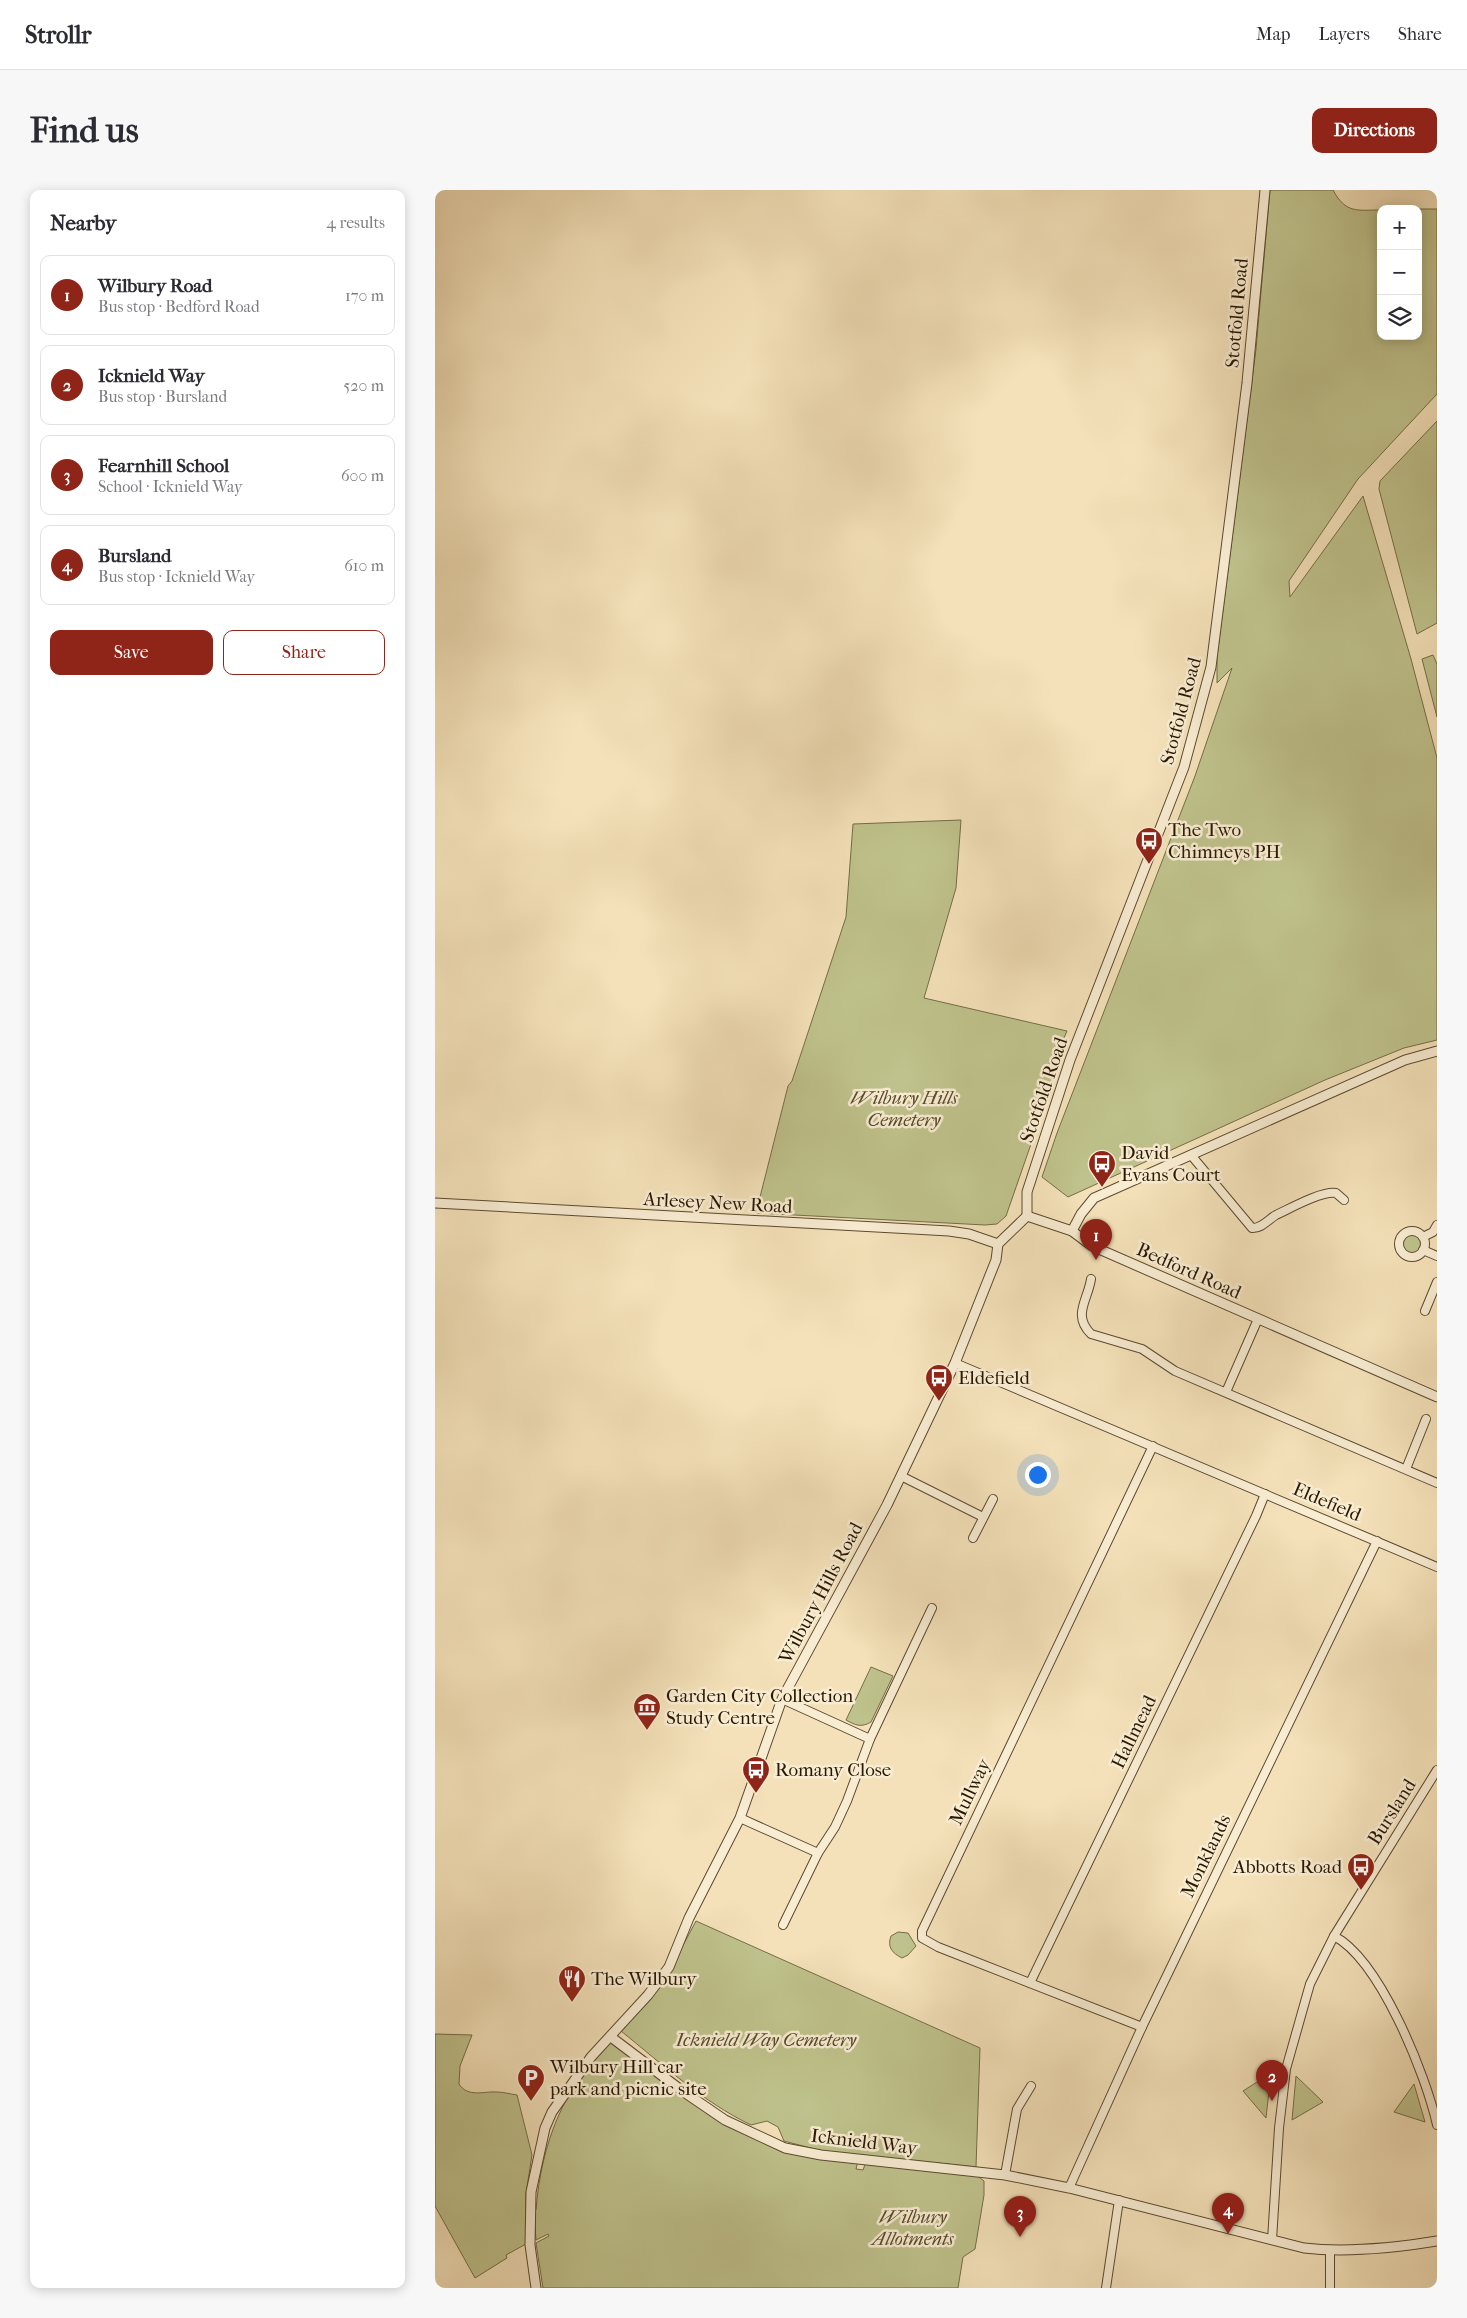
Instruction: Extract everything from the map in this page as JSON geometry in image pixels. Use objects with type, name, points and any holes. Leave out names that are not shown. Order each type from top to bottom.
[{"type":"street","name":"Stotfold Road","points":[[1027,1216],[1027,1192],[1070,1060],[1184,767],[1211,667],[1247,383],[1265,190]]},
{"type":"street","points":[[1072,1231],[1081,1214],[1094,1198],[1405,1060],[1437,1051]]},
{"type":"street","points":[[1191,1155],[1252,1228],[1258,1227],[1276,1215],[1326,1193],[1336,1193],[1344,1200]]},
{"type":"street","name":"Arlesey New Road","points":[[435,1203],[949,1231],[969,1234],[998,1244]]},
{"type":"street","name":"Bedford Road","points":[[1027,1216],[1072,1231],[1093,1246],[1437,1396]]},
{"type":"street","points":[[998,1244],[1027,1216]]},
{"type":"street","points":[[1423,1237],[1433,1232],[1437,1225]]},
{"type":"street","points":[[1409,1231],[1418,1232],[1425,1242],[1423,1250],[1416,1256],[1409,1256],[1404,1253],[1399,1244],[1401,1237],[1409,1231]]},
{"type":"street","name":"Wilbury Hills Road","points":[[611,2037],[648,1995],[669,1967],[689,1918],[740,1818],[782,1699],[873,1532],[955,1363],[996,1260],[998,1244]]},
{"type":"street","points":[[1423,1250],[1437,1256]]},
{"type":"street","points":[[1091,1279],[1081,1313],[1086,1329],[1091,1334],[1142,1349],[1175,1371],[1437,1483]]},
{"type":"street","points":[[1425,1311],[1437,1282]]},
{"type":"street","name":"Bedford Road","points":[[1226,1392],[1258,1319]]},
{"type":"street","name":"Eldefield","points":[[955,1363],[1437,1567]]},
{"type":"street","points":[[1406,1469],[1426,1419]]},
{"type":"street","name":"Mullway","points":[[1142,2027],[928,1943],[922,1938],[922,1931],[1153,1446]]},
{"type":"street","points":[[901,1476],[983,1517]]},
{"type":"street","name":"Hallmead","points":[[1030,1984],[1265,1494]]},
{"type":"street","points":[[973,1538],[993,1499]]},
{"type":"street","name":"Monklands","points":[[1069,2188],[1142,2027],[1377,1541]]},
{"type":"street","points":[[783,1926],[818,1853],[835,1827],[847,1801],[870,1739],[932,1608]]},
{"type":"street","points":[[782,1699],[870,1739]]},
{"type":"street","name":"Bursland","points":[[1272,2240],[1279,2128],[1286,2069],[1310,1984],[1334,1936],[1437,1770]]},
{"type":"street","points":[[740,1818],[818,1853]]},
{"type":"street","points":[[1334,1936],[1345,1942],[1362,1962],[1404,2030],[1424,2076],[1437,2125]]},
{"type":"street","points":[[536,2288],[530,2244],[531,2192],[545,2128],[564,2093],[591,2057],[611,2037]]},
{"type":"street","name":"Icknield Way","points":[[611,2037],[681,2090],[725,2120],[785,2148],[821,2155],[1005,2175],[1119,2200],[1304,2248],[1329,2250],[1379,2248],[1437,2241]]},
{"type":"street","points":[[1005,2175],[1017,2109],[1031,2086]]},
{"type":"street","points":[[1106,2288],[1119,2200]]},
{"type":"street","points":[[1329,2250],[1330,2288]]},
{"type":"green space","points":[[1270,190],[1333,190],[1338,198],[1348,207],[1359,210],[1377,210],[1377,340],[1422,340],[1422,209],[1437,209],[1437,394],[1358,479],[1289,581],[1290,597],[1363,496],[1411,659],[1437,758],[1437,1040],[1404,1048],[1325,1080],[1068,1197],[1042,1177],[1057,1133],[1195,776],[1232,668],[1217,683],[1217,657],[1256,349]]},
{"type":"green space","points":[[1437,421],[1437,623],[1417,634],[1379,489],[1380,481]]},
{"type":"green space","points":[[1433,655],[1437,664],[1437,717],[1422,659]]},
{"type":"green space","name":"Wilbury Hills Cemetery","points":[[961,820],[956,888],[924,998],[1067,1031],[1049,1064],[1055,1075],[1006,1216],[997,1224],[985,1225],[756,1213],[788,1086],[792,1081],[846,917],[853,824]]},
{"type":"green space","points":[[1412,1233],[1419,1236],[1422,1243],[1419,1250],[1412,1253],[1405,1250],[1402,1243],[1405,1236]]},
{"type":"green space","points":[[871,1667],[893,1676],[871,1722],[864,1725],[855,1724],[846,1720]]},
{"type":"green space","name":"Icknield Way Cemetery","points":[[696,1921],[980,2048],[976,2167],[822,2151],[784,2141],[778,2127],[767,2121],[751,2125],[733,2116],[683,2082],[621,2031],[671,1968]]},
{"type":"green space","points":[[898,1932],[908,1933],[916,1946],[908,1955],[902,1958],[893,1952],[890,1946],[891,1936]]},
{"type":"green space","points":[[435,2034],[472,2035],[460,2066],[459,2084],[467,2091],[477,2093],[499,2092],[517,2095],[532,2155],[526,2193],[526,2244],[506,2255],[507,2258],[475,2278],[435,2206]]},
{"type":"green space","name":"Wilbury Allotments","points":[[612,2040],[765,2143],[858,2161],[856,2169],[863,2170],[866,2162],[975,2174],[984,2181],[984,2195],[975,2249],[963,2257],[958,2288],[543,2288],[536,2243],[549,2236],[548,2234],[536,2240],[534,2212],[536,2210],[543,2162],[558,2117],[568,2096],[595,2058]]},
{"type":"green space","points":[[1271,2073],[1266,2118],[1243,2091]]},
{"type":"green space","points":[[1296,2076],[1323,2102],[1292,2120]]},
{"type":"green space","points":[[1414,2084],[1425,2122],[1394,2112]]},
{"type":"place","name":"The Two Chimneys PH","points":[[1149,865]]},
{"type":"place","name":"David Evans Court","points":[[1102,1188]]},
{"type":"place","name":"Wilbury Road","points":[[1096,1260]]},
{"type":"place","name":"Eldefield","points":[[939,1402]]},
{"type":"place","name":"Garden City Collection Study Centre","points":[[647,1731]]},
{"type":"place","name":"Romany Close","points":[[756,1794]]},
{"type":"place","name":"Abbotts Road","points":[[1361,1891]]},
{"type":"place","name":"The Wilbury","points":[[572,2003]]},
{"type":"place","name":"Icknield Way","points":[[1272,2101]]},
{"type":"place","name":"Wilbury Hill car park and picnic site","points":[[531,2102]]},
{"type":"place","name":"Bursland","points":[[1228,2234]]},
{"type":"place","name":"Fearnhill School","points":[[1020,2237]]}]
